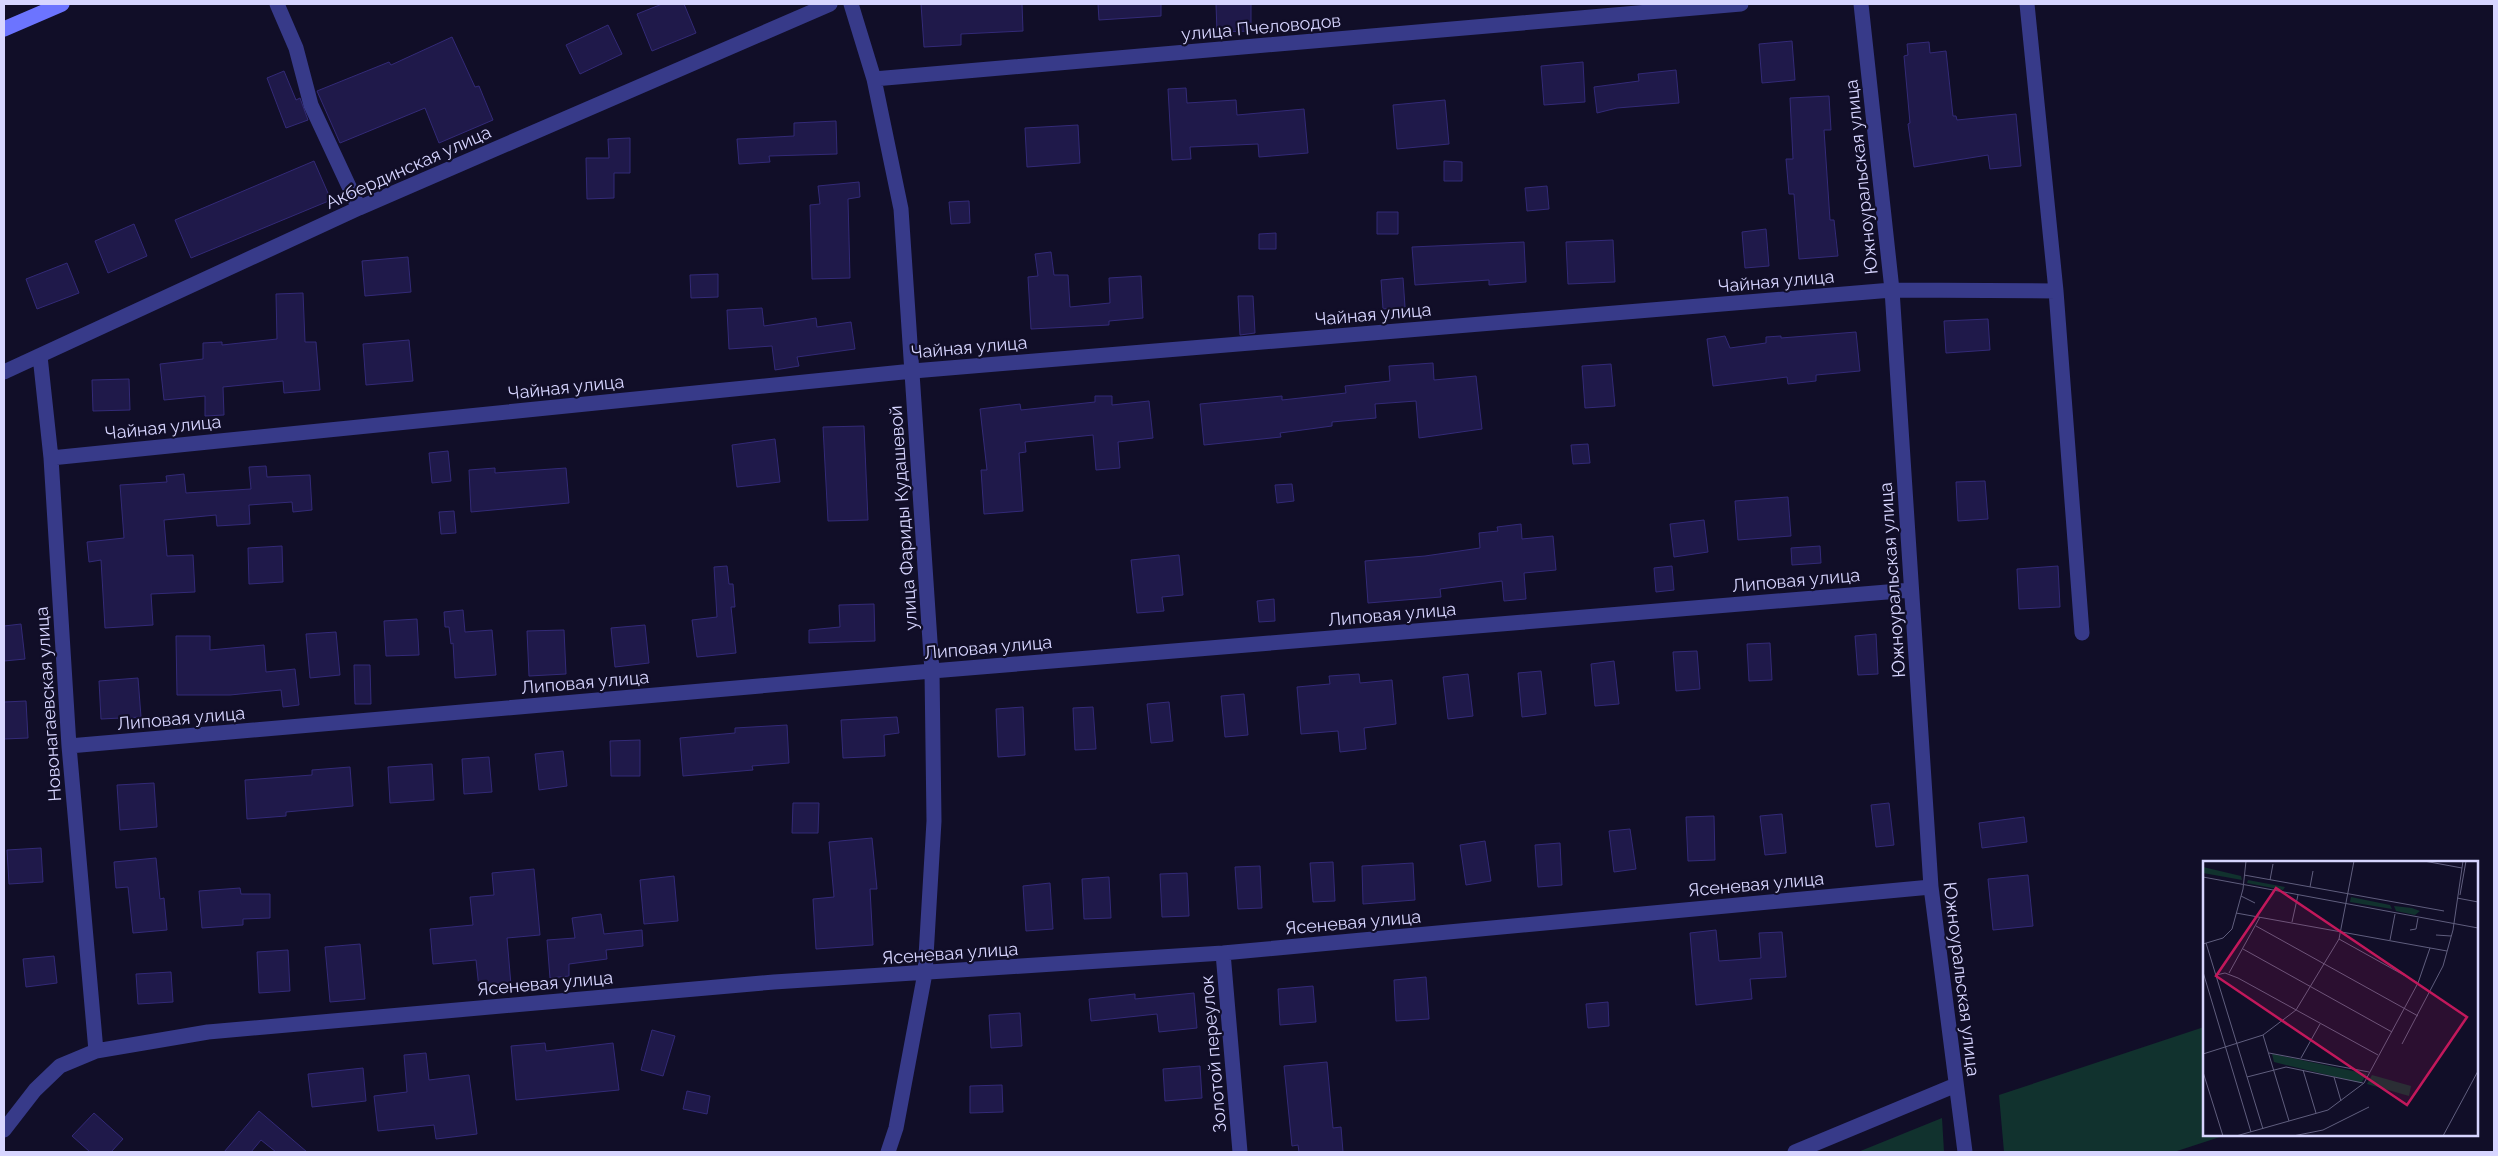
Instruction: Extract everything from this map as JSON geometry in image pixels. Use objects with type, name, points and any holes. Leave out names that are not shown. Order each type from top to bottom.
[{"type":"street","points":[[4,29],[62,4]]},
{"type":"street","points":[[277,4],[296,48],[311,104],[359,208]]},
{"type":"street","name":"Акбердинская улица","points":[[4,372],[359,208],[830,4]]},
{"type":"street","name":"улица Фариды Кудашевой","points":[[852,4],[874,79],[901,210],[932,671],[934,821],[925,973],[896,1128],[888,1152]]},
{"type":"street","name":"улица Пчеловодов","points":[[874,79],[1741,4]]},
{"type":"street","name":"Южноуральская улица","points":[[1861,4],[1892,290],[1931,887],[1965,1152]]},
{"type":"street","points":[[2027,4],[2056,291],[2082,633]]},
{"type":"street","name":"Чайная улица","points":[[51,458],[913,370],[1892,290],[2056,291]]},
{"type":"street","name":"Новонагаевская улица","points":[[40,356],[51,458],[69,746],[96,1051]]},
{"type":"street","name":"Липовая улица","points":[[69,746],[932,671],[1911,590]]},
{"type":"street","name":"Ясеневая улица","points":[[4,1130],[35,1090],[60,1066],[96,1051],[208,1032],[774,982],[1223,953],[1931,887]]},
{"type":"street","name":"Золотой переулок","points":[[1223,953],[1240,1152]]},
{"type":"street","points":[[1795,1152],[1956,1085]]},
{"type":"green space","points":[[2203,1027],[2203,1136],[2223,1136],[2174,1152],[2004,1152],[1999,1095]]},
{"type":"green space","points":[[1942,1118],[1944,1152],[1858,1152]]},
{"type":"building","points":[[662,4],[684,4],[696,33],[652,51],[637,14]]},
{"type":"building","points":[[921,4],[1022,4],[1023,31],[961,34],[961,45],[924,47]]},
{"type":"building","points":[[1098,4],[1161,4],[1161,16],[1099,20]]},
{"type":"building","points":[[1216,4],[1251,4],[1251,31],[1217,32]]},
{"type":"building","points":[[608,25],[622,54],[580,74],[566,45]]},
{"type":"building","points":[[452,37],[475,87],[479,86],[493,120],[439,143],[425,108],[340,143],[317,91],[389,62],[391,65]]},
{"type":"building","points":[[1792,41],[1795,80],[1762,83],[1759,44]]},
{"type":"building","points":[[1929,42],[1930,53],[1946,51],[1953,116],[1956,116],[1957,120],[2016,114],[2021,166],[1990,169],[1988,155],[1914,167],[1908,124],[1910,123],[1904,56],[1908,55],[1907,44]]},
{"type":"building","points":[[1583,62],[1585,102],[1544,105],[1541,66]]},
{"type":"building","points":[[1676,70],[1679,103],[1617,108],[1597,113],[1594,87],[1639,81],[1638,74]]},
{"type":"building","points":[[284,71],[296,100],[300,98],[308,120],[286,128],[267,78]]},
{"type":"building","points":[[1186,88],[1187,103],[1236,100],[1237,115],[1304,109],[1308,153],[1259,157],[1258,144],[1190,147],[1191,159],[1172,160],[1168,89]]},
{"type":"building","points":[[1829,96],[1831,130],[1824,130],[1830,220],[1834,220],[1838,256],[1799,259],[1794,194],[1789,194],[1786,159],[1793,159],[1790,98]]},
{"type":"building","points":[[1445,100],[1449,144],[1397,149],[1393,105]]},
{"type":"building","points":[[836,121],[837,154],[769,156],[770,162],[739,164],[737,139],[794,136],[794,123]]},
{"type":"building","points":[[1078,125],[1080,163],[1027,167],[1025,128]]},
{"type":"building","points":[[630,138],[630,173],[614,173],[614,198],[587,199],[586,158],[609,158],[608,139]]},
{"type":"building","points":[[314,161],[331,200],[191,258],[175,220]]},
{"type":"building","points":[[1444,161],[1462,162],[1462,181],[1444,181]]},
{"type":"building","points":[[859,182],[860,197],[848,199],[850,278],[812,279],[810,205],[820,204],[818,186]]},
{"type":"building","points":[[1547,186],[1549,209],[1527,211],[1525,188]]},
{"type":"building","points":[[969,201],[970,223],[951,224],[949,202]]},
{"type":"building","points":[[1377,212],[1398,212],[1398,234],[1377,234]]},
{"type":"building","points":[[134,224],[147,256],[108,273],[95,241]]},
{"type":"building","points":[[1766,229],[1769,266],[1745,268],[1742,232]]},
{"type":"building","points":[[1276,233],[1276,249],[1259,249],[1259,234]]},
{"type":"building","points":[[1613,240],[1615,282],[1568,284],[1566,242]]},
{"type":"building","points":[[1524,242],[1526,282],[1489,285],[1489,280],[1415,285],[1412,247]]},
{"type":"building","points":[[1051,252],[1054,275],[1068,275],[1070,307],[1110,303],[1109,278],[1141,276],[1143,318],[1109,321],[1109,325],[1031,329],[1028,277],[1038,276],[1035,254]]},
{"type":"building","points":[[408,257],[411,292],[365,296],[362,261]]},
{"type":"building","points":[[67,263],[79,293],[37,309],[26,279]]},
{"type":"building","points":[[718,274],[718,297],[691,298],[690,275]]},
{"type":"building","points":[[1403,278],[1405,307],[1383,309],[1381,280]]},
{"type":"building","points":[[303,293],[305,342],[316,342],[320,390],[284,393],[283,381],[223,387],[224,415],[205,416],[205,396],[164,400],[160,364],[203,359],[203,343],[222,342],[222,345],[277,339],[276,294]]},
{"type":"building","points":[[1238,296],[1253,296],[1255,333],[1240,335]]},
{"type":"building","points":[[762,308],[764,326],[816,318],[817,327],[851,322],[855,349],[797,357],[799,366],[775,370],[772,346],[729,349],[727,310]]},
{"type":"building","points":[[1988,319],[1990,350],[1946,353],[1944,321]]},
{"type":"building","points":[[1856,332],[1860,371],[1816,375],[1816,381],[1788,384],[1787,377],[1713,386],[1707,339],[1725,336],[1730,348],[1766,343],[1766,337],[1781,336],[1781,338]]},
{"type":"building","points":[[409,340],[413,381],[366,385],[363,344]]},
{"type":"building","points":[[1433,363],[1434,380],[1476,376],[1482,429],[1419,438],[1416,401],[1375,404],[1376,418],[1332,422],[1332,426],[1280,433],[1281,437],[1204,445],[1200,404],[1282,396],[1282,400],[1346,393],[1345,386],[1390,381],[1389,366]]},
{"type":"building","points":[[1611,364],[1615,406],[1585,408],[1582,366]]},
{"type":"building","points":[[129,379],[130,410],[93,411],[92,380]]},
{"type":"building","points":[[1095,396],[1112,396],[1112,405],[1149,401],[1153,438],[1118,442],[1120,468],[1096,470],[1093,435],[1025,442],[1026,452],[1019,453],[1023,511],[984,514],[981,470],[987,470],[980,409],[1020,404],[1021,410],[1095,402]]},
{"type":"building","points":[[864,426],[868,520],[828,521],[823,427]]},
{"type":"building","points":[[775,439],[780,482],[737,487],[732,445]]},
{"type":"building","points":[[1588,444],[1590,463],[1573,464],[1571,445]]},
{"type":"building","points":[[448,451],[451,481],[432,483],[429,453]]},
{"type":"building","points":[[266,466],[267,477],[310,475],[312,510],[293,512],[292,502],[249,505],[250,524],[217,526],[216,515],[164,520],[167,556],[193,555],[195,592],[151,594],[153,625],[105,628],[101,560],[89,562],[87,542],[124,538],[120,485],[167,482],[166,476],[184,474],[186,493],[251,489],[249,467]]},
{"type":"building","points":[[495,468],[495,473],[566,468],[569,503],[471,512],[469,470]]},
{"type":"building","points":[[1985,481],[1988,519],[1958,521],[1956,482]]},
{"type":"building","points":[[1292,484],[1294,501],[1277,503],[1275,485]]},
{"type":"building","points":[[1788,497],[1791,536],[1738,540],[1735,501]]},
{"type":"building","points":[[454,511],[456,533],[441,534],[439,512]]},
{"type":"building","points":[[1704,520],[1708,552],[1674,557],[1670,524]]},
{"type":"building","points":[[1521,524],[1522,539],[1553,536],[1556,570],[1524,573],[1526,599],[1504,601],[1502,581],[1440,589],[1441,597],[1368,603],[1365,561],[1425,556],[1480,548],[1479,533],[1498,531],[1497,527]]},
{"type":"building","points":[[282,546],[283,582],[249,584],[248,548]]},
{"type":"building","points":[[1820,546],[1821,563],[1792,565],[1791,548]]},
{"type":"building","points":[[1179,555],[1183,595],[1162,597],[1164,611],[1137,613],[1131,560]]},
{"type":"building","points":[[727,566],[729,584],[733,584],[735,607],[731,607],[736,653],[697,657],[692,620],[717,617],[714,567]]},
{"type":"building","points":[[1672,566],[1674,590],[1656,592],[1654,568]]},
{"type":"building","points":[[2058,566],[2060,607],[2019,609],[2017,569]]},
{"type":"building","points":[[1274,599],[1275,621],[1259,622],[1257,601]]},
{"type":"building","points":[[874,604],[875,641],[809,643],[809,630],[840,627],[839,605]]},
{"type":"building","points":[[463,610],[465,632],[492,630],[496,675],[455,678],[453,643],[451,644],[449,627],[445,627],[444,612]]},
{"type":"building","points":[[417,619],[419,655],[386,656],[384,621]]},
{"type":"building","points":[[21,624],[25,659],[4,661],[4,626]]},
{"type":"building","points":[[645,625],[649,663],[615,667],[611,628]]},
{"type":"building","points":[[564,630],[566,674],[529,676],[527,631]]},
{"type":"building","points":[[336,632],[340,675],[310,678],[306,634]]},
{"type":"building","points":[[1876,634],[1878,674],[1858,675],[1855,636]]},
{"type":"building","points":[[176,636],[210,636],[210,650],[264,645],[266,672],[295,669],[299,705],[283,707],[281,690],[230,695],[177,695]]},
{"type":"building","points":[[1770,643],[1772,680],[1749,681],[1747,644]]},
{"type":"building","points":[[1697,651],[1700,689],[1676,691],[1673,652]]},
{"type":"building","points":[[1614,661],[1619,704],[1595,706],[1591,664]]},
{"type":"building","points":[[354,665],[370,665],[371,704],[355,704]]},
{"type":"building","points":[[1541,671],[1546,714],[1522,717],[1518,673]]},
{"type":"building","points":[[1359,674],[1360,683],[1392,680],[1396,724],[1364,728],[1366,749],[1340,752],[1338,731],[1301,734],[1297,687],[1330,684],[1329,676]]},
{"type":"building","points":[[1468,674],[1473,716],[1448,719],[1443,677]]},
{"type":"building","points":[[138,678],[141,717],[101,719],[99,681]]},
{"type":"building","points":[[1244,694],[1248,735],[1225,737],[1221,696]]},
{"type":"building","points":[[26,701],[28,738],[4,739],[4,702]]},
{"type":"building","points":[[1169,702],[1173,741],[1151,743],[1147,704]]},
{"type":"building","points":[[1023,707],[1025,755],[998,757],[996,709]]},
{"type":"building","points":[[1093,707],[1096,749],[1075,750],[1073,708]]},
{"type":"building","points":[[897,717],[899,733],[884,735],[885,756],[843,758],[841,720]]},
{"type":"building","points":[[787,725],[789,763],[752,766],[753,770],[683,776],[680,738],[735,733],[735,728]]},
{"type":"building","points":[[640,740],[640,776],[611,776],[610,741]]},
{"type":"building","points":[[563,751],[567,786],[539,790],[535,754]]},
{"type":"building","points":[[489,757],[492,792],[464,794],[462,759]]},
{"type":"building","points":[[432,764],[434,800],[390,803],[388,767]]},
{"type":"building","points":[[350,767],[353,806],[286,812],[286,816],[247,819],[245,780],[312,775],[312,770]]},
{"type":"building","points":[[154,783],[157,827],[120,830],[117,785]]},
{"type":"building","points":[[793,803],[819,803],[818,833],[792,833]]},
{"type":"building","points":[[1889,803],[1894,845],[1876,847],[1871,805]]},
{"type":"building","points":[[1782,814],[1786,853],[1765,855],[1760,816]]},
{"type":"building","points":[[1714,816],[1715,860],[1688,861],[1686,817]]},
{"type":"building","points":[[2024,817],[2027,842],[1982,848],[1979,823]]},
{"type":"building","points":[[1630,829],[1636,869],[1614,872],[1609,831]]},
{"type":"building","points":[[872,838],[877,889],[870,889],[873,945],[816,949],[813,899],[834,897],[829,842]]},
{"type":"building","points":[[1485,841],[1491,881],[1466,885],[1460,845]]},
{"type":"building","points":[[1560,843],[1562,885],[1538,887],[1535,845]]},
{"type":"building","points":[[41,848],[43,882],[9,884],[7,850]]},
{"type":"building","points":[[156,858],[160,899],[164,898],[167,930],[133,933],[128,887],[116,888],[114,862]]},
{"type":"building","points":[[1333,862],[1335,901],[1313,902],[1310,863]]},
{"type":"building","points":[[1413,863],[1415,900],[1363,904],[1362,866]]},
{"type":"building","points":[[1260,866],[1262,908],[1238,909],[1235,867]]},
{"type":"building","points":[[534,869],[540,935],[507,938],[511,985],[479,988],[476,960],[433,964],[430,929],[473,925],[470,897],[494,895],[492,873]]},
{"type":"building","points":[[1187,873],[1189,916],[1162,917],[1160,874]]},
{"type":"building","points":[[2028,875],[2033,926],[1993,930],[1988,879]]},
{"type":"building","points":[[674,876],[678,921],[644,924],[640,880]]},
{"type":"building","points":[[1109,877],[1111,918],[1084,919],[1082,879]]},
{"type":"building","points":[[1050,883],[1053,929],[1026,931],[1023,886]]},
{"type":"building","points":[[240,888],[241,894],[270,894],[270,918],[243,919],[243,925],[202,928],[199,891]]},
{"type":"building","points":[[601,914],[604,934],[642,930],[643,946],[606,950],[607,959],[569,964],[569,976],[550,978],[547,940],[575,938],[572,918]]},
{"type":"building","points":[[1716,930],[1719,961],[1761,958],[1759,933],[1782,932],[1786,977],[1750,979],[1752,999],[1696,1005],[1690,933]]},
{"type":"building","points":[[360,944],[365,999],[330,1002],[325,947]]},
{"type":"building","points":[[288,950],[290,991],[259,993],[257,952]]},
{"type":"building","points":[[54,956],[57,983],[26,987],[23,959]]},
{"type":"building","points":[[171,972],[173,1002],[138,1004],[136,974]]},
{"type":"building","points":[[1426,977],[1429,1019],[1396,1021],[1394,980]]},
{"type":"building","points":[[1313,986],[1316,1022],[1280,1025],[1278,989]]},
{"type":"building","points":[[1194,993],[1197,1028],[1159,1032],[1157,1014],[1091,1021],[1089,999],[1135,994],[1135,999]]},
{"type":"building","points":[[1608,1002],[1609,1026],[1588,1028],[1586,1004]]},
{"type":"building","points":[[1020,1013],[1022,1046],[991,1048],[989,1015]]},
{"type":"building","points":[[652,1030],[675,1036],[663,1076],[641,1070]]},
{"type":"building","points":[[545,1043],[546,1051],[613,1043],[619,1090],[516,1100],[511,1046]]},
{"type":"building","points":[[426,1053],[429,1080],[469,1075],[477,1134],[436,1139],[434,1125],[378,1131],[374,1096],[407,1092],[404,1055]]},
{"type":"building","points":[[1327,1062],[1333,1128],[1341,1127],[1343,1152],[1299,1152],[1298,1145],[1292,1146],[1284,1066]]},
{"type":"building","points":[[1200,1066],[1202,1098],[1165,1101],[1163,1069]]},
{"type":"building","points":[[363,1068],[366,1101],[312,1107],[308,1074]]},
{"type":"building","points":[[1002,1085],[1003,1112],[970,1113],[970,1086]]},
{"type":"building","points":[[687,1091],[710,1096],[707,1114],[683,1109]]},
{"type":"building","points":[[259,1111],[307,1152],[276,1152],[261,1140],[251,1152],[224,1152]]},
{"type":"building","points":[[94,1113],[123,1139],[111,1152],[90,1152],[72,1136]]}]
